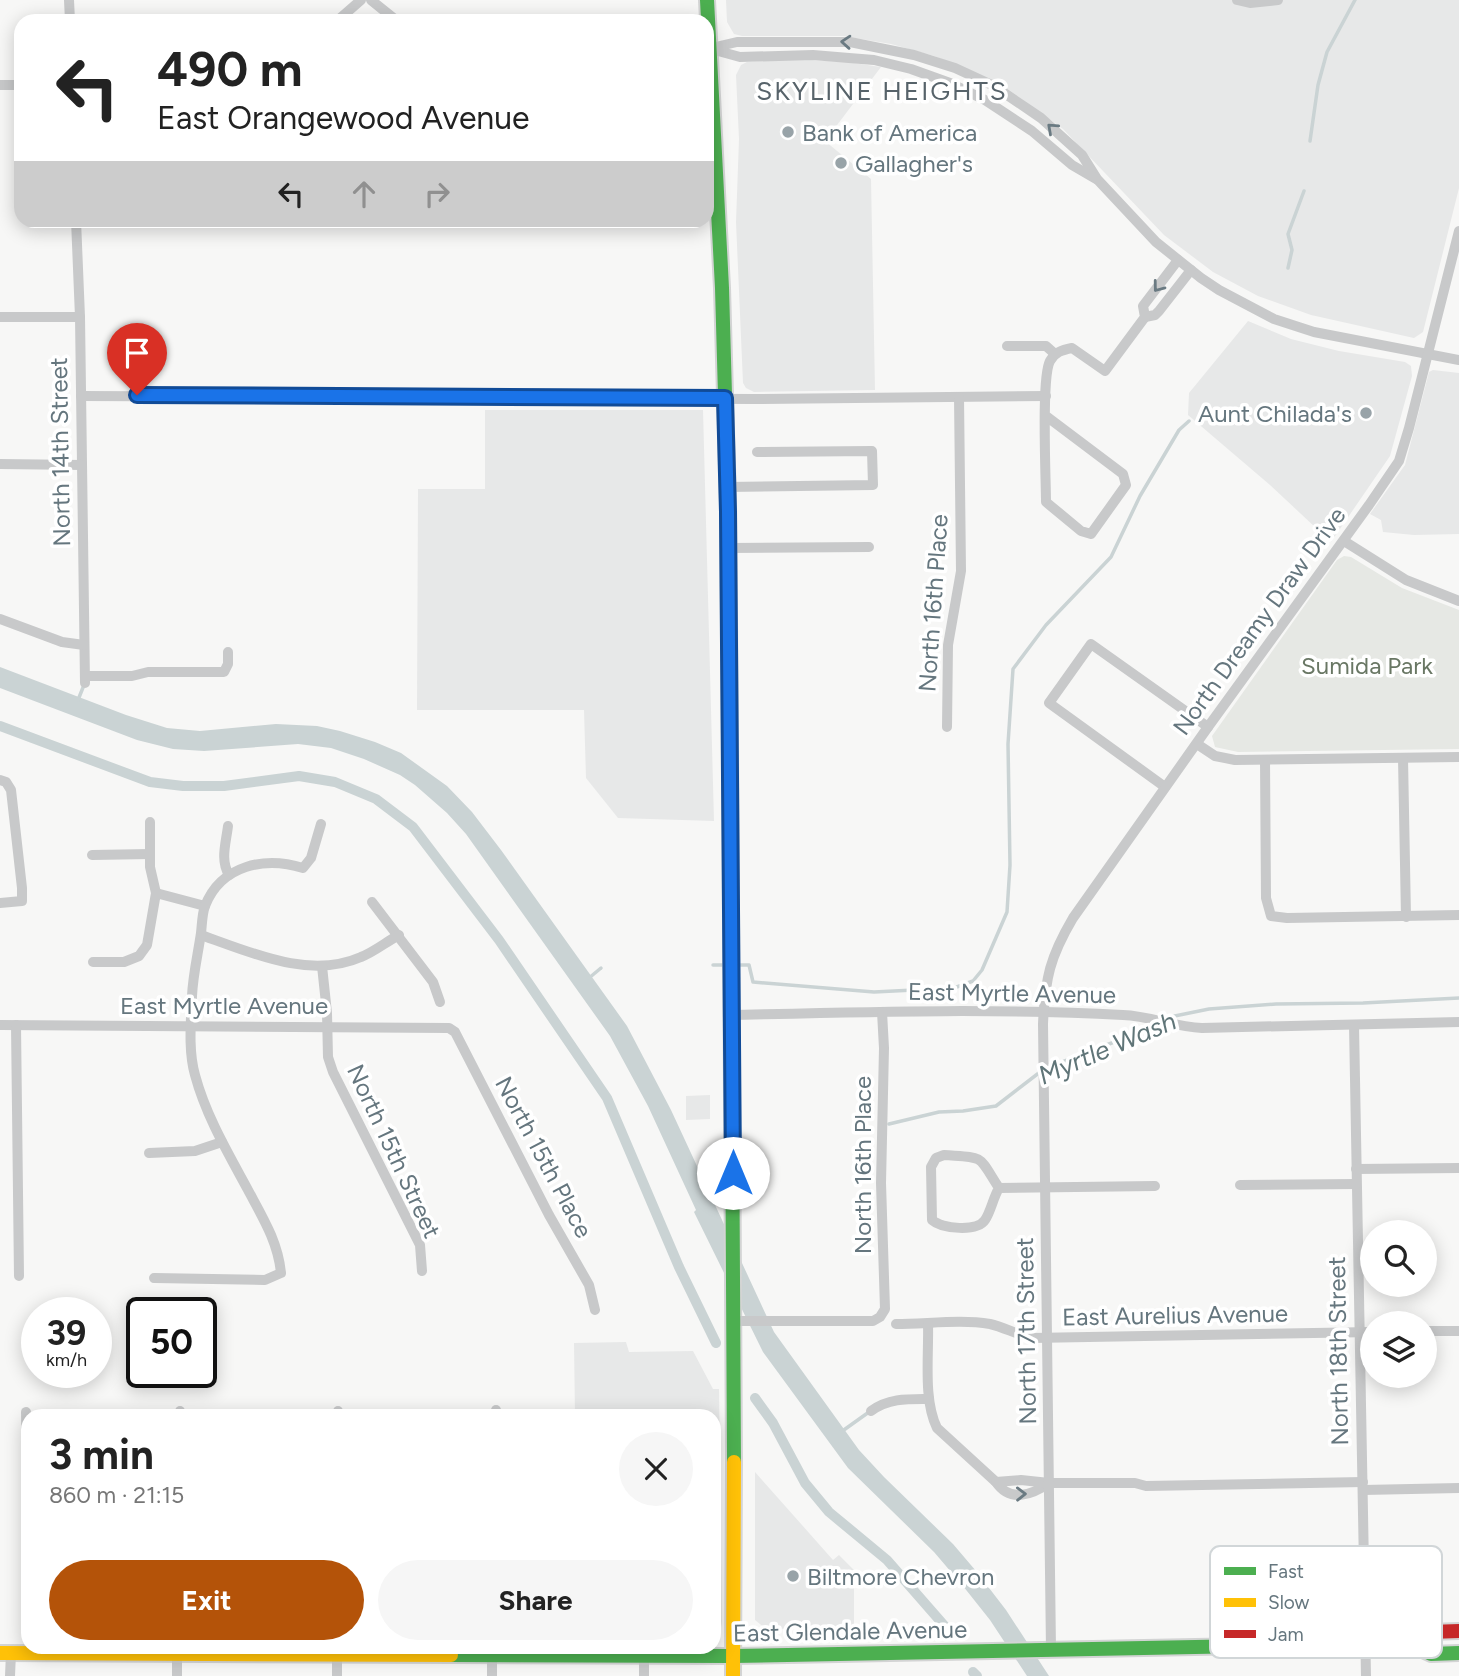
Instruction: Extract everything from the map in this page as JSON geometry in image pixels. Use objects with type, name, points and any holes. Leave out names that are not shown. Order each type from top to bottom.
[{"type":"main road","points":[[714,141],[722,288],[729,548],[734,1326],[733,1676]]},
{"type":"main road","name":"East Glendale Avenue","points":[[596,1654],[733,1656],[1210,1647]]},
{"type":"street","points":[[345,14],[361,0]]},
{"type":"street","points":[[371,0],[388,14]]},
{"type":"street","points":[[1237,0],[1250,3],[1278,0]]},
{"type":"street","points":[[714,48],[737,42],[850,42],[914,55],[956,68],[994,86],[1041,118],[1082,155],[1097,179],[1156,242],[1219,290],[1273,319],[1314,332],[1459,360]]},
{"type":"street","points":[[714,50],[740,57],[813,55],[874,60],[911,69],[950,83],[985,100],[1032,131],[1072,165],[1097,179]]},
{"type":"street","name":"North 14th Street","points":[[76,228],[85,679],[148,673],[224,672],[228,664],[228,652]]},
{"type":"street","name":"North Dreamy Draw Drive","points":[[1044,1012],[1049,965],[1060,938],[1197,744],[1273,628],[1344,541],[1399,461],[1459,231]]},
{"type":"street","points":[[1046,416],[1123,474],[1126,485],[1091,534],[1081,531],[1046,502],[1046,416],[1046,396],[1048,363],[1059,350],[1072,348],[1105,371],[1144,317],[1143,306],[1178,260]]},
{"type":"street","points":[[1144,317],[1155,315],[1191,270]]},
{"type":"street","points":[[0,317],[80,317]]},
{"type":"street","points":[[1007,346],[1046,346],[1055,354]]},
{"type":"street","points":[[81,396],[1046,396]]},
{"type":"street","name":"North 16th Place","points":[[947,727],[948,645],[961,571],[959,397]]},
{"type":"street","points":[[727,487],[873,485],[872,451],[757,452]]},
{"type":"street","points":[[0,464],[82,465]]},
{"type":"street","points":[[1344,541],[1406,580],[1459,601]]},
{"type":"street","points":[[729,548],[869,547]]},
{"type":"street","points":[[0,619],[62,642],[84,645]]},
{"type":"street","points":[[1165,787],[1049,704],[1091,644],[1208,727]]},
{"type":"street","points":[[1197,744],[1215,756],[1235,760],[1459,757]]},
{"type":"street","points":[[1403,758],[1406,917]]},
{"type":"street","points":[[1265,760],[1266,898],[1271,916],[1459,915]]},
{"type":"street","points":[[0,903],[22,901],[11,790],[3,781]]},
{"type":"street","points":[[93,962],[124,962],[139,956],[147,945],[156,893],[150,867],[150,822]]},
{"type":"street","points":[[154,1278],[265,1280],[281,1273],[274,1239],[222,1142],[201,1095],[194,1071],[191,1026],[194,973],[205,906],[229,875],[251,865],[285,862],[303,868],[311,858],[321,824]]},
{"type":"street","points":[[228,826],[224,867],[229,875]]},
{"type":"street","points":[[92,855],[150,854]]},
{"type":"street","points":[[156,893],[205,906]]},
{"type":"street","points":[[372,902],[433,982],[440,1002]]},
{"type":"street","points":[[201,935],[287,963],[322,965],[341,964],[361,957],[399,935]]},
{"type":"street","name":"North 15th Street","points":[[322,965],[328,1057],[332,1072],[420,1245],[422,1270]]},
{"type":"street","name":"North 16th Place","points":[[734,1326],[873,1321],[880,1317],[885,1309],[881,1183],[884,1048],[882,1012]]},
{"type":"street","name":"East Myrtle Avenue","points":[[731,1015],[1044,1012],[1127,1015],[1186,1027],[1459,1022]]},
{"type":"street","name":"North 17th Street","points":[[1044,1012],[1051,1650]]},
{"type":"street","name":"East Myrtle Avenue","points":[[0,1025],[449,1028]]},
{"type":"street","points":[[16,1025],[19,1276]]},
{"type":"street","name":"North 18th Street","points":[[1354,1025],[1364,1546]]},
{"type":"street","name":"North 15th Place","points":[[449,1028],[455,1032],[549,1215],[589,1285],[595,1310]]},
{"type":"street","points":[[149,1153],[195,1151],[222,1142]]},
{"type":"street","points":[[977,1157],[983,1161],[999,1188],[984,1222],[977,1226],[946,1227],[932,1220],[931,1167],[936,1158],[977,1157]]},
{"type":"street","points":[[1356,1169],[1459,1168]]},
{"type":"street","points":[[1240,1185],[1356,1184]]},
{"type":"street","points":[[999,1188],[1155,1186]]},
{"type":"street","name":"East Aurelius Avenue","points":[[897,1324],[980,1323],[994,1325],[1014,1335],[1032,1338],[1358,1333]]},
{"type":"street","points":[[928,1324],[929,1399],[932,1419],[942,1435],[996,1482],[1021,1480],[1049,1483],[1135,1483],[1146,1486],[1459,1488]]},
{"type":"street","points":[[1437,1331],[1459,1331]]},
{"type":"street","points":[[870,1411],[881,1403],[894,1400],[929,1399]]},
{"type":"street","points":[[5,1653],[10,1676]]},
{"type":"street","points":[[177,1676],[180,1654]]},
{"type":"street","points":[[337,1676],[339,1654]]},
{"type":"street","points":[[492,1676],[497,1654]]},
{"type":"street","points":[[645,1655],[645,1676]]},
{"type":"street","name":"North 18th Street","points":[[1366,1658],[1366,1676]]},
{"type":"shaded area","points":[[726,0],[1459,0],[1459,188],[1423,332],[1414,338],[1311,315],[1258,296],[1213,272],[1164,235],[1063,129],[1009,90],[972,71],[934,56],[891,44],[843,36],[734,34],[727,22]]},
{"type":"shaded area","points":[[791,59],[881,67],[825,141],[871,179],[875,390],[754,392],[743,383],[736,222],[739,139],[736,75],[741,65],[747,62]]},
{"type":"shaded area","points":[[1248,321],[1291,339],[1339,351],[1405,362],[1411,366],[1412,376],[1390,456],[1331,542],[1270,485],[1188,415],[1189,393]]},
{"type":"shaded area","points":[[1433,370],[1459,373],[1459,534],[1414,535],[1383,532],[1381,520],[1370,514],[1405,465],[1429,372]]},
{"type":"shaded area","points":[[485,410],[703,410],[714,821],[618,818],[586,778],[584,710],[417,710],[418,489],[485,489]]},
{"type":"shaded area","points":[[0,667],[167,728],[200,731],[276,724],[317,726],[340,731],[401,753],[447,786],[472,812],[501,850],[627,1026],[671,1110],[774,1332],[859,1450],[953,1544],[976,1571],[1006,1610],[1049,1676],[1027,1676],[990,1620],[934,1552],[848,1468],[763,1352],[694,1212],[696,1210],[648,1106],[610,1036],[466,834],[447,813],[400,775],[331,748],[298,744],[204,751],[173,749],[137,740],[0,688]]},
{"type":"shaded area","points":[[710,1095],[710,1119],[686,1120],[686,1096]]},
{"type":"shaded area","points":[[626,1342],[629,1352],[693,1351],[713,1389],[719,1389],[719,1409],[575,1409],[574,1343]]},
{"type":"shaded area","points":[[755,1472],[833,1560],[839,1555],[854,1570],[854,1628],[766,1629],[755,1620]]},
{"type":"shaded area","points":[[721,1544],[722,1622],[721,1628]]},
{"type":"green space","name":"Sumida Park","points":[[1344,556],[1351,557],[1402,588],[1459,610],[1459,749],[1238,752],[1215,747],[1212,736],[1337,560]]},
{"type":"waterway","points":[[1310,141],[1318,85],[1327,52],[1355,0]]},
{"type":"waterway","points":[[1288,268],[1292,250],[1288,234],[1304,191]]},
{"type":"waterway","points":[[736,965],[749,965],[753,982],[874,992],[954,988],[973,981],[982,970],[1007,912],[1010,865],[1008,744],[1013,669],[1046,625],[1111,557],[1140,496],[1179,430],[1189,421]]},
{"type":"waterway","points":[[78,700],[84,685]]},
{"type":"waterway","points":[[0,726],[150,782],[183,786],[224,786],[299,776],[335,782],[376,799],[413,827],[499,940],[607,1098],[679,1267],[716,1343]]},
{"type":"waterway","points":[[713,965],[729,965]]},
{"type":"waterway","name":"Myrtle Wash","points":[[589,978],[601,968]]},
{"type":"waterway","name":"Myrtle Wash","points":[[1165,1018],[1209,1009],[1276,1004],[1459,998]]},
{"type":"waterway","name":"Myrtle Wash","points":[[889,1124],[939,1112],[996,1106],[1044,1069],[1122,1039],[1155,1023]]},
{"type":"waterway","points":[[755,1398],[773,1423],[805,1483],[829,1512],[887,1560],[949,1631]]},
{"type":"waterway","points":[[841,1432],[869,1412]]},
{"type":"waterway","points":[[973,1672],[977,1676]]},
{"type":"traffic: fast","points":[[707,0],[708,14]]},
{"type":"traffic: fast","points":[[714,134],[722,288],[728,502]]},
{"type":"traffic: fast","points":[[730,738],[734,1462]]},
{"type":"traffic: fast","points":[[451,1655],[733,1656],[1210,1647]]},
{"type":"traffic: fast","points":[[1442,1654],[1459,1653]]},
{"type":"traffic: slow","points":[[728,502],[730,738]]},
{"type":"traffic: slow","points":[[733,1676],[734,1462]]},
{"type":"traffic: slow","points":[[0,1653],[21,1653]]},
{"type":"traffic: slow","points":[[226,1654],[451,1655]]},
{"type":"traffic: jam","points":[[1442,1632],[1459,1631]]},
{"type":"place","name":"Bank of America","points":[[788,132]]},
{"type":"place","name":"Gallagher's","points":[[841,163]]},
{"type":"place","name":"Aunt Chilada's","points":[[1366,413]]},
{"type":"place","name":"Biltmore Chevron","points":[[793,1576]]},
{"type":"district","name":"SKYLINE HEIGHTS","points":[[882,91]]},
{"type":"route","points":[[137,395],[725,398],[733,1173]]}]
